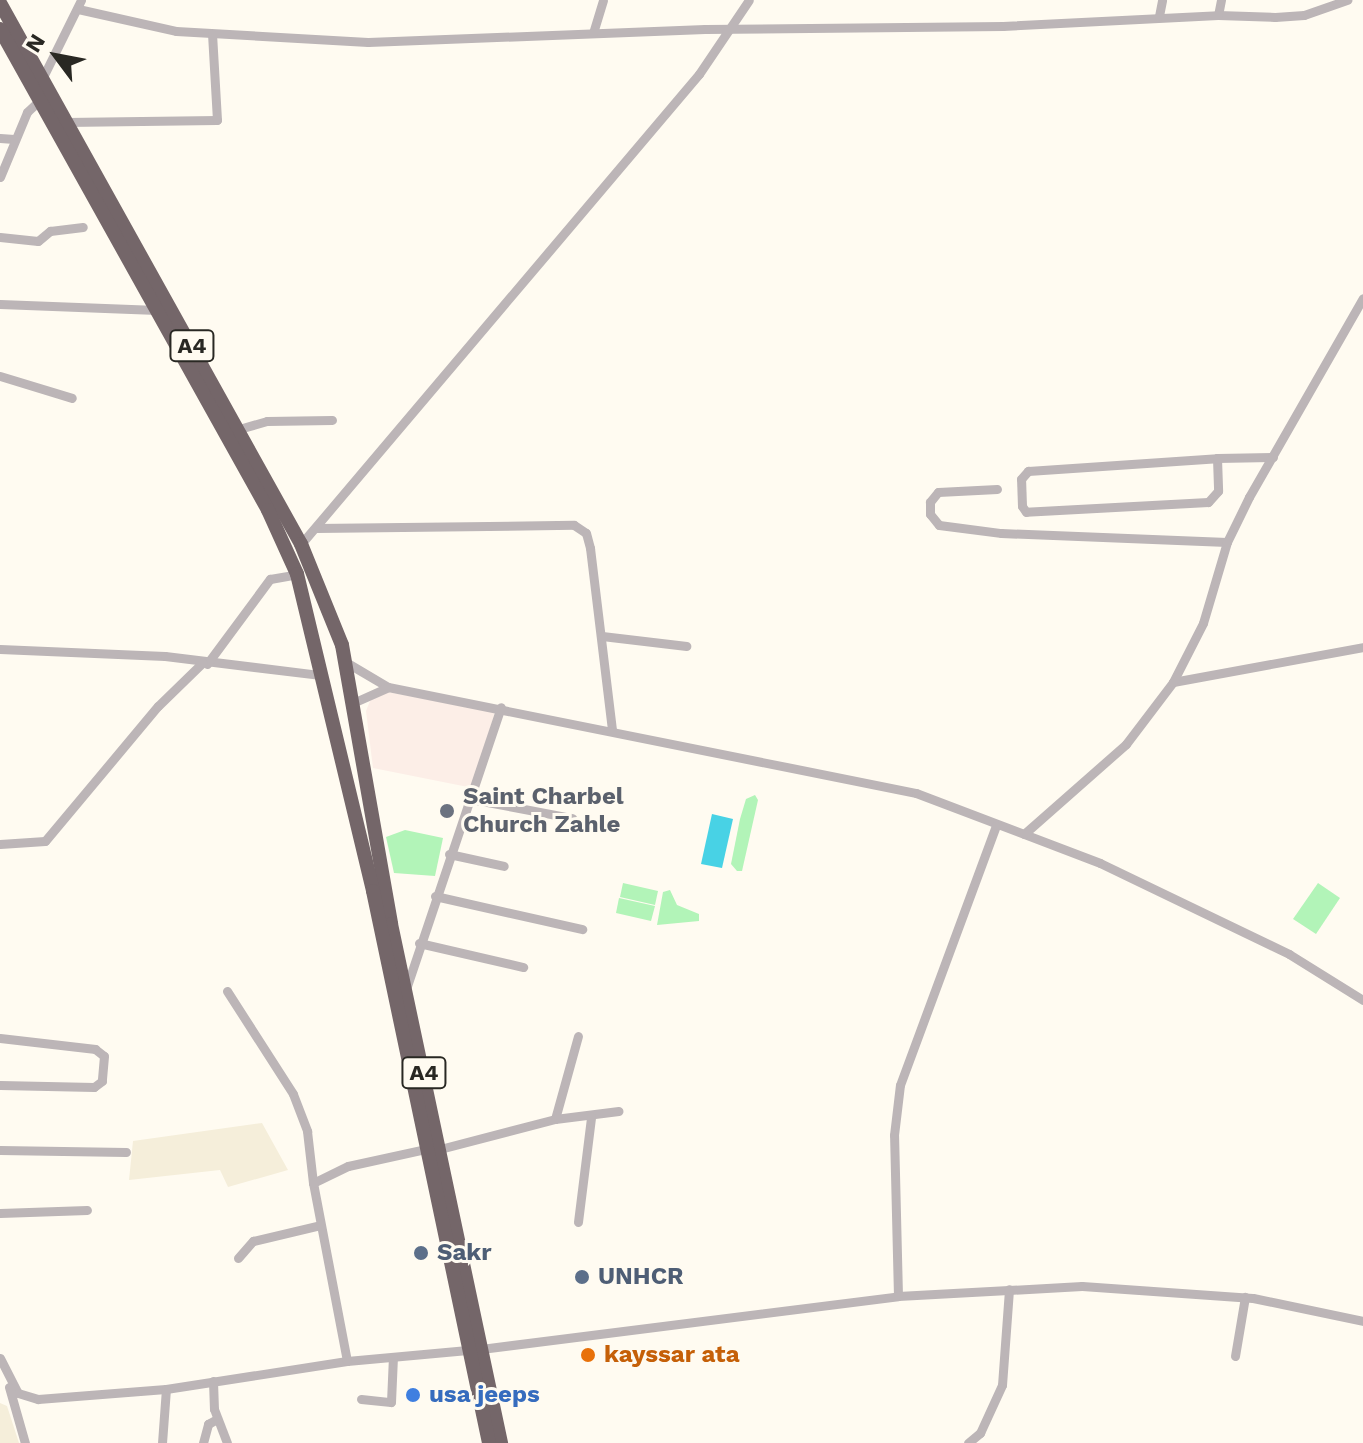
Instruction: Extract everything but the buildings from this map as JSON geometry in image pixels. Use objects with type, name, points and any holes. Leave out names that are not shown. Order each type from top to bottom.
[{"type":"highway","name":"A4","points":[[0,3],[301,544],[342,645],[349,664],[433,1149]]},
{"type":"highway","name":"A4","points":[[0,29],[268,510],[297,574],[433,1149],[474,1349],[489,1443]]},
{"type":"highway","points":[[316,652],[331,642],[342,645]]},
{"type":"highway","points":[[328,706],[355,702]]},
{"type":"highway","name":"A4","points":[[474,1349],[501,1443]]},
{"type":"street","points":[[593,33],[603,0]]},
{"type":"street","points":[[301,544],[540,266],[730,31],[749,0]]},
{"type":"street","points":[[1159,16],[1162,0]]},
{"type":"street","points":[[1218,15],[1221,0]]},
{"type":"street","points":[[42,79],[79,5],[212,34],[368,42],[593,33],[1003,26],[1159,16],[1304,15],[1347,0]]},
{"type":"street","points":[[66,122],[217,120],[212,34]]},
{"type":"street","points":[[0,177],[27,112],[40,100]]},
{"type":"street","points":[[0,138],[14,139]]},
{"type":"street","points":[[0,237],[38,241],[50,231],[83,227]]},
{"type":"street","points":[[1024,834],[1134,736],[1173,682],[1203,623],[1227,542],[1363,298]]},
{"type":"street","points":[[0,304],[157,310]]},
{"type":"street","points":[[0,376],[72,398]]},
{"type":"street","points":[[239,429],[267,421],[332,420]]},
{"type":"street","points":[[1217,458],[1218,491],[1208,502],[1026,512],[1022,506],[1021,479],[1028,471],[1217,458],[1273,457]]},
{"type":"street","points":[[997,489],[938,492],[930,502],[930,514],[939,525],[1001,533],[1227,542]]},
{"type":"street","points":[[316,528],[574,525],[586,533],[612,730]]},
{"type":"street","points":[[0,844],[45,841],[158,706],[204,663],[270,579],[297,574]]},
{"type":"street","points":[[602,636],[686,646]]},
{"type":"street","points":[[1173,682],[1363,647]]},
{"type":"street","points":[[0,649],[132,654],[319,675]]},
{"type":"street","points":[[349,664],[388,687],[501,707],[916,793],[1100,863],[1289,954],[1363,1000]]},
{"type":"street","points":[[355,702],[388,687]]},
{"type":"street","points":[[406,990],[419,943],[501,707]]},
{"type":"street","points":[[471,799],[572,818]]},
{"type":"street","points":[[898,1296],[894,1135],[900,1085],[996,826]]},
{"type":"street","points":[[449,854],[504,866]]},
{"type":"street","points":[[435,896],[582,929]]},
{"type":"street","points":[[419,943],[523,967]]},
{"type":"street","points":[[227,991],[293,1094],[307,1131],[320,1225],[347,1361]]},
{"type":"street","points":[[555,1119],[578,1036]]},
{"type":"street","points":[[0,1038],[95,1049],[104,1056],[102,1081],[94,1087],[0,1085]]},
{"type":"street","points":[[313,1183],[348,1166],[555,1119],[591,1117],[619,1111]]},
{"type":"street","points":[[578,1222],[591,1117]]},
{"type":"street","points":[[0,1150],[126,1152]]},
{"type":"street","points":[[0,1213],[87,1210]]},
{"type":"street","points":[[238,1258],[253,1241],[320,1225]]},
{"type":"street","points":[[7,1380],[18,1393],[38,1399],[166,1389],[347,1361],[474,1349],[898,1296],[1009,1289],[1134,1288],[1245,1297],[1363,1321]]},
{"type":"street","points":[[968,1443],[980,1433],[1002,1385],[1009,1289]]},
{"type":"street","points":[[1235,1356],[1245,1297]]},
{"type":"street","points":[[361,1399],[391,1402],[393,1357]]},
{"type":"street","points":[[0,1358],[25,1443]]},
{"type":"street","points":[[213,1381],[217,1419],[227,1443]]},
{"type":"street","points":[[162,1443],[166,1389]]},
{"type":"street","points":[[203,1443],[208,1424],[217,1419]]},
{"type":"shaded area","points":[[387,692],[495,711],[473,788],[373,768],[366,711],[370,701]]},
{"type":"shaded area","points":[[262,1123],[288,1170],[228,1187],[220,1170],[129,1180],[133,1141]]},
{"type":"shaded area","points":[[0,1403],[7,1406],[19,1443],[0,1443]]},
{"type":"green space","points":[[755,795],[758,800],[742,871],[737,871],[731,864],[740,819],[746,799]]},
{"type":"green space","points":[[405,830],[443,838],[435,876],[394,873],[386,837]]},
{"type":"green space","points":[[623,883],[658,891],[655,905],[620,897]]},
{"type":"green space","points":[[1318,883],[1340,898],[1316,934],[1293,919]]},
{"type":"green space","points":[[670,890],[677,905],[699,914],[699,921],[657,925],[663,892]]},
{"type":"green space","points":[[619,898],[655,906],[651,921],[616,913]]},
{"type":"water","points":[[712,814],[733,819],[722,868],[701,864]]},
{"type":"place","name":"Saint Charbel Church Zahle","points":[[447,811]]},
{"type":"place","name":"Sakr","points":[[421,1253]]},
{"type":"place","name":"UNHCR","points":[[582,1277]]},
{"type":"place","name":"kayssar ata","points":[[588,1355]]},
{"type":"place","name":"usa jeeps","points":[[413,1395]]}]
